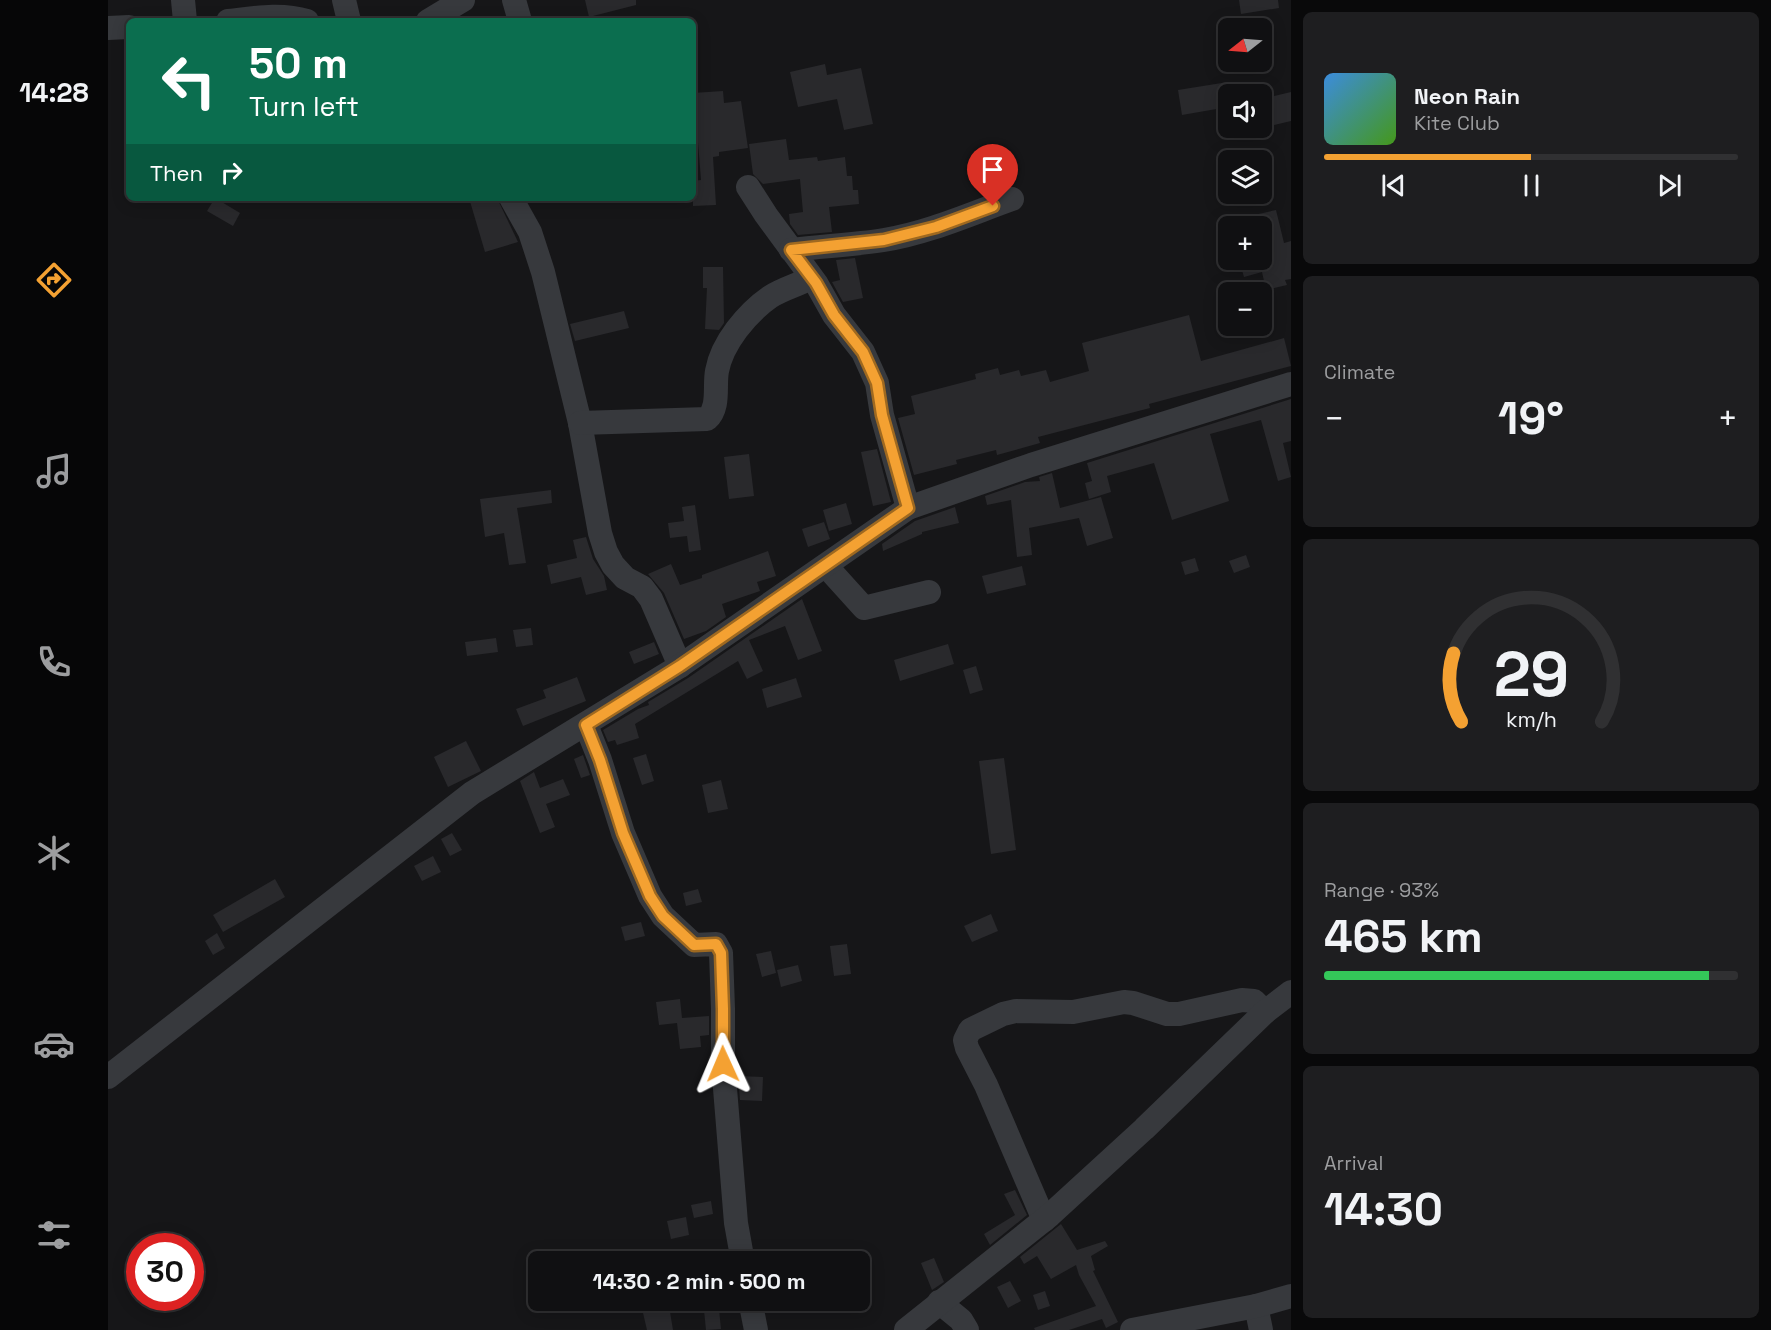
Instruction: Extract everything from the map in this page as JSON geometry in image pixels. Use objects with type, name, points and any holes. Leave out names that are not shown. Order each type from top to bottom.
[{"type":"street","points":[[183,0],[185,18]]},
{"type":"street","points":[[344,0],[348,18]]},
{"type":"street","points":[[433,18],[463,0]]},
{"type":"street","points":[[514,0],[519,18]]},
{"type":"street","points":[[253,18],[270,16],[279,8],[299,18]]},
{"type":"street","points":[[108,28],[126,27]]},
{"type":"street","points":[[748,187],[812,278],[834,315],[863,352],[877,383],[882,415],[908,508]]},
{"type":"street","points":[[791,250],[884,240],[907,235],[936,227],[1012,199]]},
{"type":"street","points":[[513,201],[530,232],[543,272],[580,423],[600,533],[606,552],[613,565],[625,578],[642,587],[651,599],[680,666]]},
{"type":"street","points":[[580,423],[707,419],[711,416],[715,403],[717,371],[721,358],[728,343],[746,318],[771,296],[812,278]]},
{"type":"street","points":[[108,1077],[472,793],[680,666],[908,508],[1031,465],[1291,384]]},
{"type":"street","points":[[826,566],[864,608],[929,592]]},
{"type":"street","points":[[586,725],[632,856],[657,908],[690,942],[699,945],[716,944],[721,953],[723,1064],[736,1223],[741,1251]]},
{"type":"street","points":[[906,1330],[1044,1220],[1144,1129],[1265,1012],[1291,992]]},
{"type":"street","points":[[1044,1220],[986,1085],[967,1048],[965,1040],[970,1029],[1003,1014],[1016,1011],[1073,1012],[1124,1002],[1167,1014],[1179,1014],[1242,1000],[1254,1001],[1265,1012]]},
{"type":"street","points":[[1132,1330],[1256,1306],[1291,1296]]},
{"type":"street","points":[[939,1302],[961,1320],[967,1330]]},
{"type":"street","points":[[1256,1306],[1261,1330]]},
{"type":"street","points":[[752,1311],[756,1330]]},
{"type":"building","points":[[585,0],[636,0],[636,5],[589,17]]},
{"type":"building","points":[[1239,0],[1278,0],[1279,8],[1241,14]]},
{"type":"building","points":[[825,64],[827,75],[861,68],[873,124],[844,130],[837,99],[798,107],[790,72]]},
{"type":"building","points":[[1228,82],[1228,84],[1218,84],[1218,109],[1182,115],[1178,90]]},
{"type":"building","points":[[723,91],[724,103],[741,101],[748,148],[719,152],[719,156],[713,157],[716,205],[693,206],[693,201],[696,201],[696,181],[701,180],[696,93]]},
{"type":"building","points":[[1291,92],[1291,121],[1272,126],[1272,97]]},
{"type":"building","points":[[786,139],[789,160],[817,157],[818,161],[845,157],[847,176],[852,176],[853,190],[858,190],[859,204],[829,207],[832,232],[798,235],[790,224],[789,214],[803,212],[800,179],[763,184],[753,174],[749,144]]},
{"type":"building","points":[[213,201],[220,201],[240,213],[233,226],[207,211]]},
{"type":"building","points":[[470,201],[498,201],[518,242],[485,252]]},
{"type":"building","points":[[1276,210],[1284,243],[1291,241],[1291,279],[1285,280],[1287,285],[1272,289],[1272,282],[1264,282],[1262,272],[1244,277],[1242,270],[1272,270],[1272,216],[1249,216]]},
{"type":"building","points":[[855,258],[863,298],[843,302],[832,282],[840,280],[836,260]]},
{"type":"building","points":[[703,267],[723,267],[724,323],[719,330],[705,329],[707,288],[703,288]]},
{"type":"building","points":[[624,311],[629,328],[575,341],[570,324]]},
{"type":"building","points":[[1189,315],[1201,361],[1284,338],[1291,366],[1149,404],[1150,408],[1038,437],[1040,443],[997,455],[996,450],[956,460],[957,464],[914,475],[898,418],[915,414],[911,396],[976,379],[975,374],[998,368],[1000,375],[1019,370],[1021,376],[1046,370],[1050,382],[1089,371],[1082,343]]},
{"type":"building","points":[[1291,399],[1291,441],[1283,443],[1291,477],[1278,481],[1261,420],[1210,434],[1229,501],[1172,520],[1154,463],[1107,476],[1111,492],[1089,499],[1085,483],[1092,481],[1087,463]]},
{"type":"building","points":[[877,449],[891,502],[873,506],[861,452]]},
{"type":"building","points":[[749,454],[754,496],[729,499],[724,457]]},
{"type":"building","points":[[1052,473],[1060,508],[1101,497],[1113,538],[1087,546],[1079,518],[1029,528],[1032,555],[1017,557],[1011,500],[987,505],[985,496],[1025,482],[1040,481],[1039,477]]},
{"type":"building","points":[[551,490],[552,503],[517,508],[526,563],[509,565],[504,533],[485,537],[480,499]]},
{"type":"building","points":[[846,503],[852,524],[829,531],[823,510]]},
{"type":"building","points":[[695,505],[701,550],[689,552],[687,536],[670,538],[668,523],[684,521],[682,507]]},
{"type":"building","points":[[955,507],[959,523],[922,532],[883,551],[882,544],[915,521]]},
{"type":"building","points":[[824,522],[830,539],[808,547],[802,529]]},
{"type":"building","points":[[586,537],[593,559],[604,576],[607,590],[586,595],[581,577],[551,584],[547,565],[577,558],[573,540]]},
{"type":"building","points":[[768,551],[776,576],[757,582],[760,591],[722,604],[726,617],[706,631],[684,639],[664,593],[648,574],[671,564],[680,585]]},
{"type":"building","points":[[1246,555],[1250,567],[1234,573],[1229,561]]},
{"type":"building","points":[[1195,558],[1199,571],[1185,575],[1181,562]]},
{"type":"building","points":[[1022,566],[1026,585],[987,594],[982,576]]},
{"type":"building","points":[[802,599],[822,651],[798,660],[785,626],[749,640],[763,671],[747,679],[738,661],[635,724],[639,738],[617,745],[615,740],[608,742],[603,730],[649,705],[648,702],[688,678]]},
{"type":"building","points":[[531,628],[533,645],[516,647],[513,630]]},
{"type":"building","points":[[496,638],[498,652],[467,656],[465,642]]},
{"type":"building","points":[[654,642],[659,654],[634,664],[629,652]]},
{"type":"building","points":[[948,644],[954,664],[900,681],[894,660]]},
{"type":"building","points":[[976,666],[983,690],[970,694],[963,670]]},
{"type":"building","points":[[577,677],[586,701],[523,726],[516,709],[546,698],[543,690]]},
{"type":"building","points":[[796,678],[802,697],[767,708],[762,689]]},
{"type":"building","points":[[466,741],[481,771],[448,787],[434,757]]},
{"type":"building","points":[[646,754],[654,781],[642,785],[633,758]]},
{"type":"building","points":[[583,755],[590,775],[581,778],[574,759]]},
{"type":"building","points":[[1004,758],[1016,850],[991,854],[979,761]]},
{"type":"building","points":[[534,772],[540,788],[563,779],[570,795],[546,804],[555,827],[540,833],[520,781]]},
{"type":"building","points":[[721,780],[728,809],[708,813],[702,785]]},
{"type":"building","points":[[452,833],[462,850],[450,856],[441,839]]},
{"type":"building","points":[[433,856],[441,872],[422,881],[414,866]]},
{"type":"building","points":[[275,879],[285,897],[223,932],[213,915]]},
{"type":"building","points":[[698,889],[702,902],[686,906],[683,893]]},
{"type":"building","points":[[991,914],[998,931],[972,942],[964,926]]},
{"type":"building","points":[[641,922],[645,936],[625,941],[621,927]]},
{"type":"building","points":[[217,933],[225,948],[213,955],[205,941]]},
{"type":"building","points":[[847,944],[851,974],[834,976],[830,946]]},
{"type":"building","points":[[771,951],[776,973],[762,977],[756,954]]},
{"type":"building","points":[[798,965],[802,981],[781,987],[777,970]]},
{"type":"building","points":[[680,999],[682,1018],[709,1016],[709,1035],[700,1036],[701,1047],[680,1049],[677,1023],[659,1025],[656,1002]]},
{"type":"building","points":[[738,1076],[763,1077],[762,1101],[740,1100]]},
{"type":"building","points":[[1015,1190],[1027,1215],[990,1245],[984,1234],[1015,1215],[1004,1194]]},
{"type":"building","points":[[711,1201],[713,1214],[694,1218],[691,1205]]},
{"type":"building","points":[[686,1217],[689,1235],[671,1239],[667,1221]]},
{"type":"building","points":[[1061,1224],[1077,1250],[1105,1241],[1108,1246],[1091,1256],[1095,1270],[1093,1271],[1118,1322],[1106,1328],[1102,1319],[1069,1330],[1035,1330],[1034,1328],[1096,1306],[1076,1265],[1051,1279],[1037,1256],[1024,1264],[1020,1257]]},
{"type":"building","points":[[934,1258],[944,1282],[932,1290],[921,1263]]},
{"type":"building","points":[[1010,1281],[1021,1301],[1008,1308],[997,1287]]},
{"type":"building","points":[[1045,1291],[1050,1306],[1038,1310],[1033,1295]]},
{"type":"building","points":[[643,1311],[670,1311],[673,1330],[647,1330]]},
{"type":"building","points":[[704,1311],[719,1311],[721,1329],[706,1330]]},
{"type":"route","points":[[723,1064],[723,1009],[719,948],[716,944],[694,945],[657,908],[623,833],[600,760],[586,725],[680,666],[908,508],[882,415],[877,383],[863,352],[834,315],[816,283],[791,250],[884,240],[907,235],[993,206]]}]
